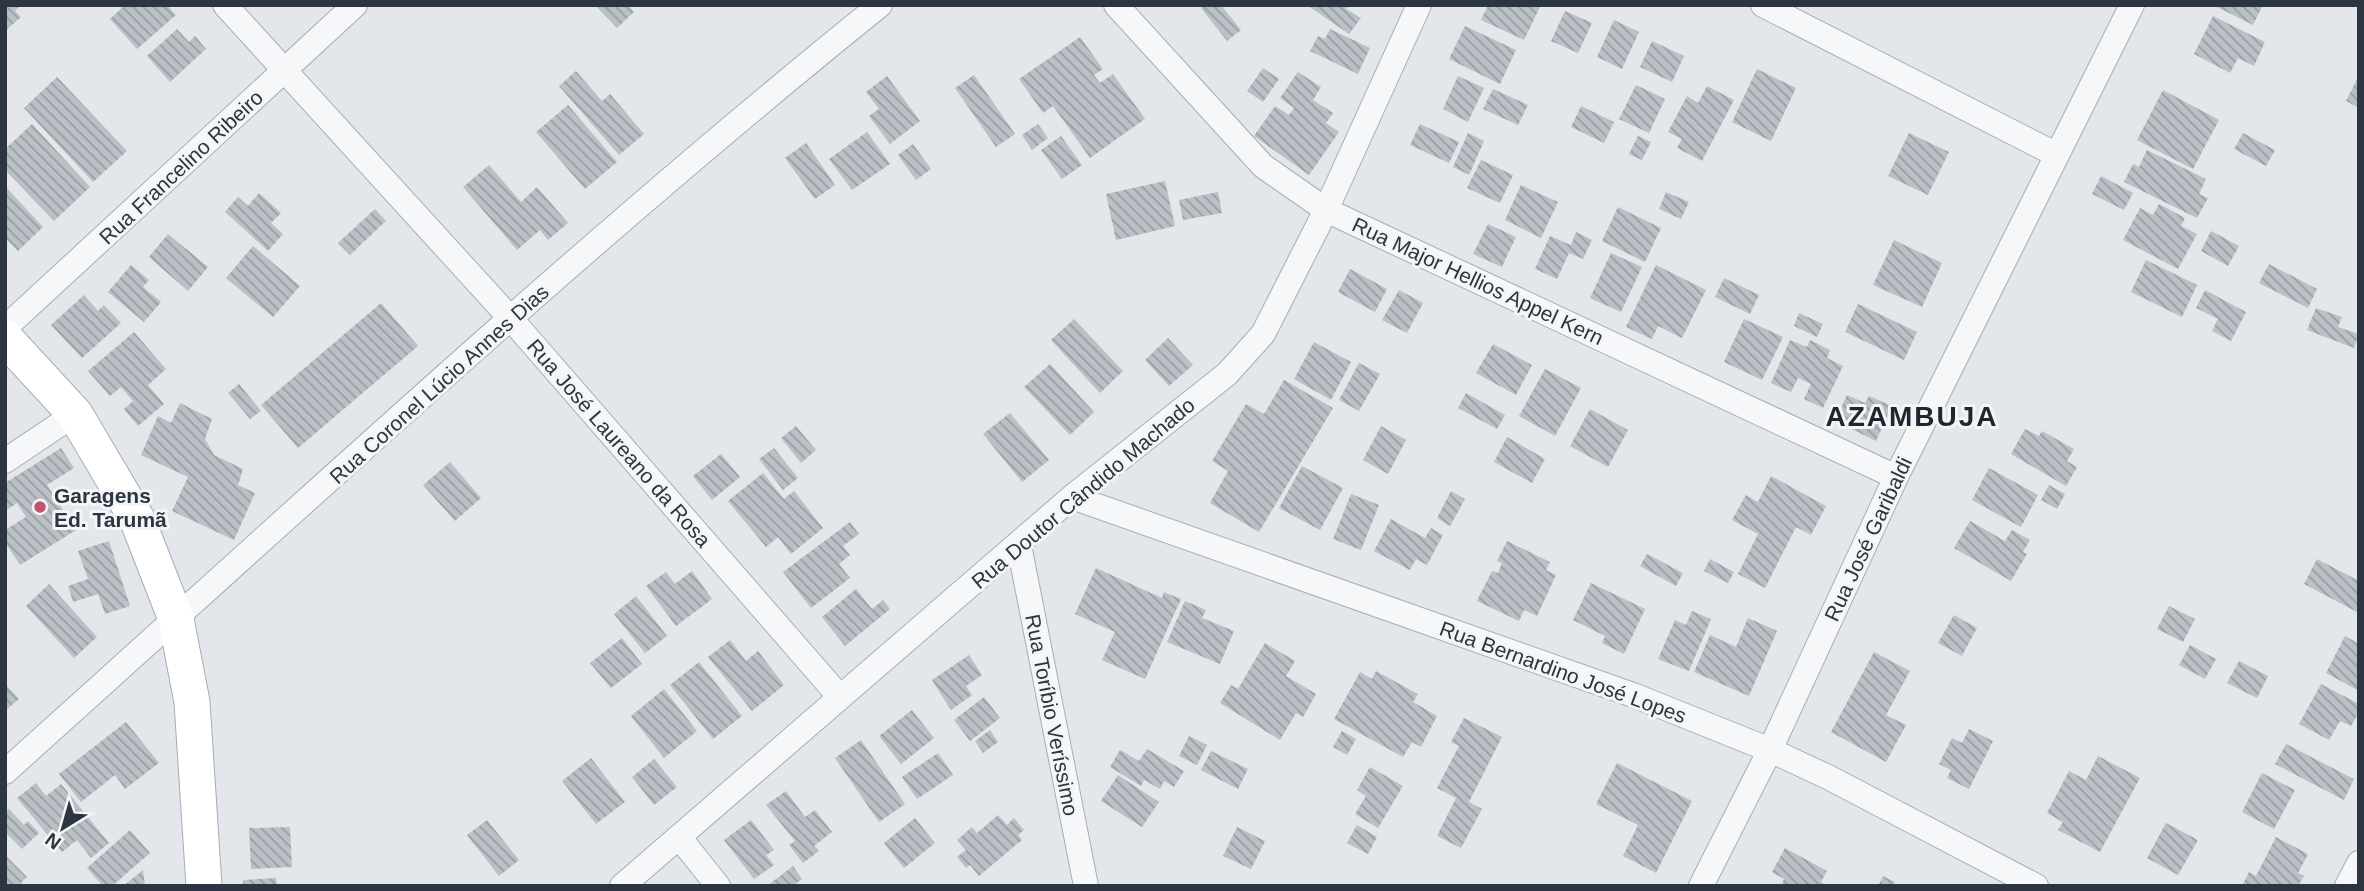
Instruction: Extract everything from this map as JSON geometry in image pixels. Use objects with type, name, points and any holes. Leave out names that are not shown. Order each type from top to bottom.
[{"type":"street","name":"Rua José Laureano da Rosa","points":[[225,5],[511,319],[839,696]]},
{"type":"street","name":"Rua Francelino Ribeiro","points":[[5,328],[355,5]]},
{"type":"street","name":"Rua Coronel Lúcio Annes Dias","points":[[5,772],[511,319],[749,111],[880,5]]},
{"type":"street","name":"Rua Major Hellios Appel Kern","points":[[1116,5],[1262,166],[1326,210],[1896,477]]},
{"type":"street","name":"Rua Doutor Cândido Machado","points":[[622,886],[1072,497],[1227,374],[1263,334],[1326,210],[1419,5]]},
{"type":"street","points":[[1763,5],[2057,155]]},
{"type":"street","name":"Rua José Garibaldi","points":[[1700,886],[1770,750],[1896,477],[2132,5]]},
{"type":"street","points":[[5,338],[75,414],[137,519],[176,619],[192,702],[204,886]]},
{"type":"street","points":[[5,461],[75,414]]},
{"type":"street","name":"Rua Bernardino José Lopes","points":[[1072,497],[1633,695],[1770,750],[1828,777],[2036,886]]},
{"type":"street","name":"Rua Toríbio Veríssimo","points":[[1019,545],[1086,886]]},
{"type":"street","points":[[678,837],[718,886]]},
{"type":"street","points":[[2347,886],[2359,863]]},
{"type":"building","points":[[5,5],[21,5],[15,11],[21,17],[5,31]]},
{"type":"building","points":[[125,5],[167,5],[176,15],[137,49],[110,19]]},
{"type":"building","points":[[595,5],[628,5],[634,12],[617,28]]},
{"type":"building","points":[[1205,5],[1221,5],[1241,30],[1227,41],[1201,8]]},
{"type":"building","points":[[1307,5],[1349,5],[1346,9],[1361,18],[1349,34]]},
{"type":"building","points":[[1488,5],[1540,7],[1524,40],[1481,20]]},
{"type":"building","points":[[2213,5],[2263,5],[2253,25]]},
{"type":"building","points":[[1565,11],[1592,23],[1578,53],[1551,41]]},
{"type":"building","points":[[2213,16],[2265,42],[2254,66],[2238,58],[2230,73],[2194,54]]},
{"type":"building","points":[[1614,20],[1639,32],[1622,69],[1597,57]]},
{"type":"building","points":[[1465,26],[1516,50],[1500,84],[1449,59]]},
{"type":"building","points":[[177,29],[189,42],[195,36],[206,49],[170,82],[147,56]]},
{"type":"building","points":[[1330,29],[1370,48],[1358,74],[1310,51],[1318,36],[1325,39]]},
{"type":"building","points":[[1080,37],[1103,69],[1094,75],[1100,83],[1113,74],[1145,119],[1090,158],[1053,106],[1043,113],[1019,79]]},
{"type":"building","points":[[1652,41],[1684,56],[1672,82],[1640,67]]},
{"type":"building","points":[[1263,68],[1279,79],[1263,102],[1247,91]]},
{"type":"building","points":[[1757,69],[1796,88],[1771,141],[1732,122]]},
{"type":"building","points":[[576,71],[602,101],[610,94],[644,134],[619,155],[559,86]]},
{"type":"building","points":[[1298,72],[1321,87],[1313,100],[1333,113],[1326,123],[1339,132],[1309,175],[1254,136],[1275,106],[1289,115],[1294,108],[1280,98]]},
{"type":"building","points":[[974,75],[1015,134],[996,147],[955,88]]},
{"type":"building","points":[[2359,75],[2359,108],[2346,101]]},
{"type":"building","points":[[887,76],[920,121],[890,144],[869,116],[879,109],[866,92]]},
{"type":"building","points":[[1458,76],[1484,88],[1468,122],[1443,109]]},
{"type":"building","points":[[57,77],[127,151],[93,182],[24,108]]},
{"type":"building","points":[[1636,85],[1665,99],[1649,133],[1619,119]]},
{"type":"building","points":[[1707,86],[1734,100],[1702,161],[1677,148],[1682,139],[1668,132],[1687,96],[1698,103]]},
{"type":"building","points":[[1493,89],[1528,105],[1518,125],[1483,109]]},
{"type":"building","points":[[2163,90],[2219,120],[2193,169],[2137,140]]},
{"type":"building","points":[[568,105],[617,162],[585,189],[536,132]]},
{"type":"building","points":[[1581,106],[1614,122],[1604,143],[1571,127]]},
{"type":"building","points":[[32,124],[90,187],[54,221],[5,170],[5,149]]},
{"type":"building","points":[[1038,124],[1048,138],[1032,150],[1022,135]]},
{"type":"building","points":[[1420,124],[1459,142],[1449,163],[1410,145]]},
{"type":"building","points":[[867,132],[890,164],[852,190],[829,159]]},
{"type":"building","points":[[1468,133],[1484,141],[1469,175],[1453,167]]},
{"type":"building","points":[[1909,133],[1949,152],[1928,195],[1888,176]]},
{"type":"building","points":[[2243,133],[2275,150],[2266,166],[2234,149]]},
{"type":"building","points":[[1061,136],[1082,165],[1062,179],[1041,150]]},
{"type":"building","points":[[1638,136],[1651,142],[1642,160],[1629,154]]},
{"type":"building","points":[[806,143],[835,185],[815,199],[785,158]]},
{"type":"building","points":[[913,144],[931,169],[916,180],[898,155]]},
{"type":"building","points":[[2147,150],[2206,179],[2199,194],[2208,198],[2197,218],[2124,182],[2133,164],[2139,167]]},
{"type":"building","points":[[1481,160],[1513,175],[1500,203],[1467,188]]},
{"type":"building","points":[[489,165],[521,202],[537,187],[568,223],[548,240],[540,230],[517,250],[463,187]]},
{"type":"building","points":[[2101,176],[2133,193],[2124,210],[2092,194]]},
{"type":"building","points":[[1165,181],[1175,226],[1116,240],[1106,194]]},
{"type":"building","points":[[1521,185],[1558,202],[1541,238],[1505,220]]},
{"type":"building","points":[[5,186],[43,227],[18,251],[5,238]]},
{"type":"building","points":[[1218,192],[1222,213],[1183,220],[1179,200]]},
{"type":"building","points":[[1666,192],[1689,202],[1681,219],[1659,209]]},
{"type":"building","points":[[259,193],[281,213],[271,223],[283,234],[268,251],[225,212],[238,197],[248,206]]},
{"type":"building","points":[[2159,204],[2185,218],[2181,226],[2197,234],[2178,269],[2123,240],[2140,208],[2153,215]]},
{"type":"building","points":[[1618,207],[1661,228],[1645,262],[1602,241]]},
{"type":"building","points":[[375,209],[386,221],[350,255],[338,243]]},
{"type":"building","points":[[1488,224],[1516,237],[1502,267],[1473,254]]},
{"type":"building","points":[[2211,231],[2239,246],[2228,266],[2201,251]]},
{"type":"building","points":[[1576,232],[1592,240],[1583,259],[1569,253],[1557,279],[1535,269],[1550,236],[1571,245]]},
{"type":"building","points":[[168,234],[208,267],[188,291],[149,257]]},
{"type":"building","points":[[1894,240],[1942,263],[1922,307],[1873,285]]},
{"type":"building","points":[[253,246],[300,286],[273,317],[226,278]]},
{"type":"building","points":[[1611,253],[1642,267],[1621,312],[1590,298]]},
{"type":"building","points":[[2146,260],[2197,285],[2182,317],[2131,292]]},
{"type":"building","points":[[2269,264],[2317,289],[2308,308],[2259,283]]},
{"type":"building","points":[[131,265],[149,280],[143,287],[161,302],[144,322],[108,292]]},
{"type":"building","points":[[1656,265],[1706,290],[1682,338],[1658,326],[1652,339],[1626,327]]},
{"type":"building","points":[[1350,269],[1387,289],[1375,312],[1338,292]]},
{"type":"building","points":[[1724,278],[1759,295],[1750,314],[1715,297]]},
{"type":"building","points":[[1399,290],[1423,303],[1407,333],[1382,320]]},
{"type":"building","points":[[2205,290],[2246,312],[2231,341],[2212,331],[2218,319],[2196,308]]},
{"type":"building","points":[[84,295],[98,311],[104,305],[121,323],[82,358],[51,325]]},
{"type":"building","points":[[381,303],[418,346],[298,448],[261,405]]},
{"type":"building","points":[[1858,304],[1917,332],[1904,360],[1845,332]]},
{"type":"building","points":[[2316,308],[2342,317],[2338,327],[2359,334],[2354,348],[2307,330]]},
{"type":"building","points":[[1799,313],[1823,324],[1817,337],[1794,326]]},
{"type":"building","points":[[1074,319],[1123,371],[1100,393],[1051,340]]},
{"type":"building","points":[[1744,319],[1783,337],[1762,380],[1724,362]]},
{"type":"building","points":[[134,332],[166,369],[148,385],[164,404],[138,426],[124,409],[133,401],[121,387],[110,396],[88,371]]},
{"type":"building","points":[[1168,338],[1193,365],[1169,386],[1145,360]]},
{"type":"building","points":[[1790,340],[1807,347],[1810,340],[1830,350],[1827,358],[1843,366],[1823,408],[1804,399],[1811,384],[1798,378],[1791,392],[1771,383]]},
{"type":"building","points":[[1314,342],[1351,362],[1331,400],[1294,379]]},
{"type":"building","points":[[1493,344],[1532,365],[1516,395],[1476,373]]},
{"type":"building","points":[[1359,363],[1380,374],[1359,411],[1339,400]]},
{"type":"building","points":[[1050,364],[1094,412],[1070,435],[1024,387]]},
{"type":"building","points":[[1545,369],[1581,388],[1555,436],[1519,416]]},
{"type":"building","points":[[1284,380],[1333,408],[1259,532],[1210,503],[1228,471],[1212,461],[1246,404],[1264,414]]},
{"type":"building","points":[[239,384],[261,411],[250,419],[228,393]]},
{"type":"building","points":[[1466,393],[1505,415],[1497,429],[1458,408]]},
{"type":"building","points":[[1847,395],[1865,403],[1869,396],[1892,406],[1876,441],[1835,421]]},
{"type":"building","points":[[180,403],[212,419],[205,439],[214,455],[243,469],[238,485],[255,493],[234,540],[172,511],[188,477],[141,455],[158,416],[171,423]]},
{"type":"building","points":[[1590,409],[1628,430],[1608,467],[1570,446]]},
{"type":"building","points":[[1010,413],[1049,460],[1022,482],[983,434]]},
{"type":"building","points":[[796,426],[816,450],[801,463],[781,438]]},
{"type":"building","points":[[1381,426],[1406,440],[1388,474],[1363,460]]},
{"type":"building","points":[[2025,429],[2039,436],[2042,431],[2074,449],[2067,461],[2077,467],[2066,486],[2011,454]]},
{"type":"building","points":[[1507,437],[1545,459],[1532,483],[1494,462]]},
{"type":"building","name":"Garagens Ed. Tarumã","points":[[61,448],[74,468],[47,485],[76,530],[20,565],[5,542],[5,530],[26,517],[17,503],[5,511],[5,483]]},
{"type":"building","points":[[774,448],[798,478],[783,490],[759,459]]},
{"type":"building","points":[[721,454],[740,477],[712,500],[693,476]]},
{"type":"building","points":[[450,462],[481,498],[455,521],[423,485]]},
{"type":"building","points":[[1302,466],[1343,488],[1320,530],[1279,508]]},
{"type":"building","points":[[1989,468],[2038,495],[2021,527],[1972,500]]},
{"type":"building","points":[[763,473],[784,499],[794,491],[823,528],[791,554],[778,537],[766,547],[728,501]]},
{"type":"building","points":[[1771,476],[1826,506],[1811,535],[1796,527],[1765,588],[1738,574],[1758,534],[1732,520],[1746,495],[1758,502]]},
{"type":"building","points":[[2049,485],[2065,494],[2057,509],[2041,500]]},
{"type":"building","points":[[1451,491],[1465,499],[1450,526],[1437,518]]},
{"type":"building","points":[[1351,494],[1379,505],[1361,550],[1333,539]]},
{"type":"building","points":[[1391,519],[1425,538],[1431,528],[1443,535],[1427,565],[1416,559],[1410,570],[1374,551]]},
{"type":"building","points":[[1970,521],[2005,541],[2012,530],[2030,540],[2023,552],[2027,554],[2011,581],[1954,548]]},
{"type":"building","points":[[850,522],[859,534],[843,546],[850,555],[839,564],[850,578],[811,608],[783,572]]},
{"type":"building","points":[[109,541],[130,606],[105,614],[98,594],[73,602],[68,586],[88,579],[78,551]]},
{"type":"building","points":[[1507,541],[1550,562],[1546,570],[1556,575],[1537,616],[1524,610],[1519,621],[1477,601],[1492,571],[1498,573],[1502,563],[1497,561]]},
{"type":"building","points":[[1647,554],[1683,573],[1676,586],[1640,566]]},
{"type":"building","points":[[1710,559],[1734,572],[1728,583],[1704,571]]},
{"type":"building","points":[[2317,559],[2359,581],[2359,613],[2304,584]]},
{"type":"building","points":[[1096,568],[1162,598],[1164,592],[1181,599],[1145,679],[1102,660],[1115,632],[1075,614]]},
{"type":"building","points":[[692,571],[712,599],[676,626],[646,586],[666,572],[675,584]]},
{"type":"building","points":[[1591,583],[1645,609],[1624,654],[1602,643],[1605,636],[1573,620]]},
{"type":"building","points":[[49,584],[97,637],[74,658],[26,606]]},
{"type":"building","points":[[856,589],[872,609],[883,600],[890,609],[845,646],[822,617]]},
{"type":"building","points":[[636,596],[667,636],[645,653],[614,614]]},
{"type":"building","points":[[1185,601],[1206,610],[1202,618],[1234,631],[1220,664],[1167,642]]},
{"type":"building","points":[[2169,606],[2195,619],[2183,642],[2157,629]]},
{"type":"building","points":[[1692,611],[1711,619],[1689,671],[1658,659],[1675,620],[1686,625]]},
{"type":"building","points":[[1954,615],[1977,628],[1962,656],[1938,643]]},
{"type":"building","points":[[1748,618],[1777,631],[1749,696],[1694,672],[1710,635],[1736,647]]},
{"type":"building","points":[[2345,636],[2359,644],[2359,691],[2326,673]]},
{"type":"building","points":[[622,638],[642,664],[611,688],[590,663]]},
{"type":"building","points":[[730,640],[746,661],[758,651],[784,685],[752,711],[708,657]]},
{"type":"building","points":[[1265,643],[1295,661],[1286,676],[1316,694],[1303,717],[1296,713],[1280,740],[1220,703],[1231,685],[1238,689]]},
{"type":"building","points":[[2190,645],[2216,659],[2205,679],[2179,665]]},
{"type":"building","points":[[1874,652],[1910,671],[1886,715],[1906,725],[1886,762],[1831,732]]},
{"type":"building","points":[[969,655],[982,675],[966,686],[972,695],[951,710],[932,680]]},
{"type":"building","points":[[2239,661],[2268,676],[2257,698],[2227,683]]},
{"type":"building","points":[[699,662],[742,716],[713,739],[670,685]]},
{"type":"building","points":[[1376,671],[1418,694],[1413,702],[1437,716],[1421,747],[1412,742],[1403,757],[1334,719],[1360,672],[1372,679]]},
{"type":"building","points":[[5,684],[19,699],[5,711]]},
{"type":"building","points":[[2321,684],[2359,704],[2359,712],[2351,726],[2340,721],[2329,740],[2299,724]]},
{"type":"building","points":[[664,689],[697,731],[664,758],[631,716]]},
{"type":"building","points":[[984,697],[1000,718],[970,741],[954,720]]},
{"type":"building","points":[[912,710],[934,738],[901,764],[879,736]]},
{"type":"building","points":[[1464,718],[1502,737],[1469,802],[1482,809],[1461,848],[1437,836],[1456,798],[1437,788],[1459,746],[1451,742]]},
{"type":"building","points":[[126,722],[159,763],[125,789],[115,775],[81,802],[59,774]]},
{"type":"building","points":[[1969,729],[1993,741],[1969,789],[1947,778],[1951,770],[1939,764],[1952,738],[1962,743]]},
{"type":"building","points":[[990,730],[998,742],[983,753],[975,741]]},
{"type":"building","points":[[1342,731],[1356,739],[1347,755],[1333,747]]},
{"type":"building","points":[[1189,736],[1207,745],[1197,765],[1179,756]]},
{"type":"building","points":[[861,740],[905,804],[879,822],[835,758]]},
{"type":"building","points":[[2286,744],[2354,779],[2344,800],[2275,764]]},
{"type":"building","points":[[1147,749],[1184,771],[1174,787],[1164,781],[1160,789],[1144,780],[1141,786],[1110,767],[1120,750],[1139,761]]},
{"type":"building","points":[[1211,751],[1248,769],[1238,789],[1201,770]]},
{"type":"building","points":[[938,753],[953,775],[917,799],[902,777]]},
{"type":"building","points":[[2098,756],[2140,778],[2100,852],[2058,830],[2063,822],[2047,813],[2069,771],[2086,780]]},
{"type":"building","points":[[591,758],[625,802],[596,824],[562,781]]},
{"type":"building","points":[[654,759],[677,787],[654,805],[632,777]]},
{"type":"building","points":[[1617,763],[1692,801],[1656,873],[1623,856],[1638,825],[1596,804]]},
{"type":"building","points":[[1370,767],[1403,786],[1378,828],[1355,814],[1366,796],[1357,790]]},
{"type":"building","points":[[2262,773],[2295,790],[2274,829],[2242,812]]},
{"type":"building","points":[[1118,775],[1159,802],[1142,827],[1101,801]]},
{"type":"building","points":[[36,783],[46,796],[61,784],[109,843],[91,858],[77,840],[62,852],[17,798]]},
{"type":"building","points":[[786,791],[805,817],[815,810],[832,832],[814,846],[819,851],[803,863],[789,845],[795,841],[766,805]]},
{"type":"building","points":[[9,809],[24,825],[28,821],[39,833],[22,849],[5,832],[5,812]]},
{"type":"building","points":[[998,815],[1007,825],[1014,818],[1024,830],[1018,835],[1022,840],[979,876],[970,865],[966,868],[957,857],[966,850],[957,840],[972,827],[977,833]]},
{"type":"building","points":[[915,818],[935,843],[904,868],[884,843]]},
{"type":"building","points":[[487,820],[519,860],[499,876],[467,835]]},
{"type":"building","points":[[751,820],[774,850],[766,855],[774,865],[754,879],[724,840]]},
{"type":"building","points":[[2166,823],[2198,840],[2178,875],[2147,858]]},
{"type":"building","points":[[1357,825],[1377,837],[1368,854],[1347,843]]},
{"type":"building","points":[[290,827],[292,867],[251,869],[249,828]]},
{"type":"building","points":[[1237,827],[1265,841],[1251,869],[1223,856]]},
{"type":"building","points":[[130,830],[150,853],[112,886],[103,886],[87,868]]},
{"type":"building","points":[[2276,837],[2308,854],[2298,873],[2304,876],[2298,886],[2242,886],[2249,872],[2256,876]]},
{"type":"building","points":[[1785,848],[1827,871],[1821,882],[1828,886],[1781,886],[1784,879],[1772,872]]},
{"type":"building","points":[[5,855],[27,877],[18,886],[5,886]]},
{"type":"building","points":[[793,866],[802,879],[792,886],[767,886]]},
{"type":"building","points":[[143,870],[145,886],[123,886]]},
{"type":"building","points":[[1883,876],[1895,882],[1893,886],[1878,886]]},
{"type":"building","points":[[276,878],[277,886],[243,886],[243,880]]},
{"type":"place","name":"Garagens Ed. Tarumã","points":[[40,507]]},
{"type":"district","name":"AZAMBUJA","points":[[1912,416]]}]
